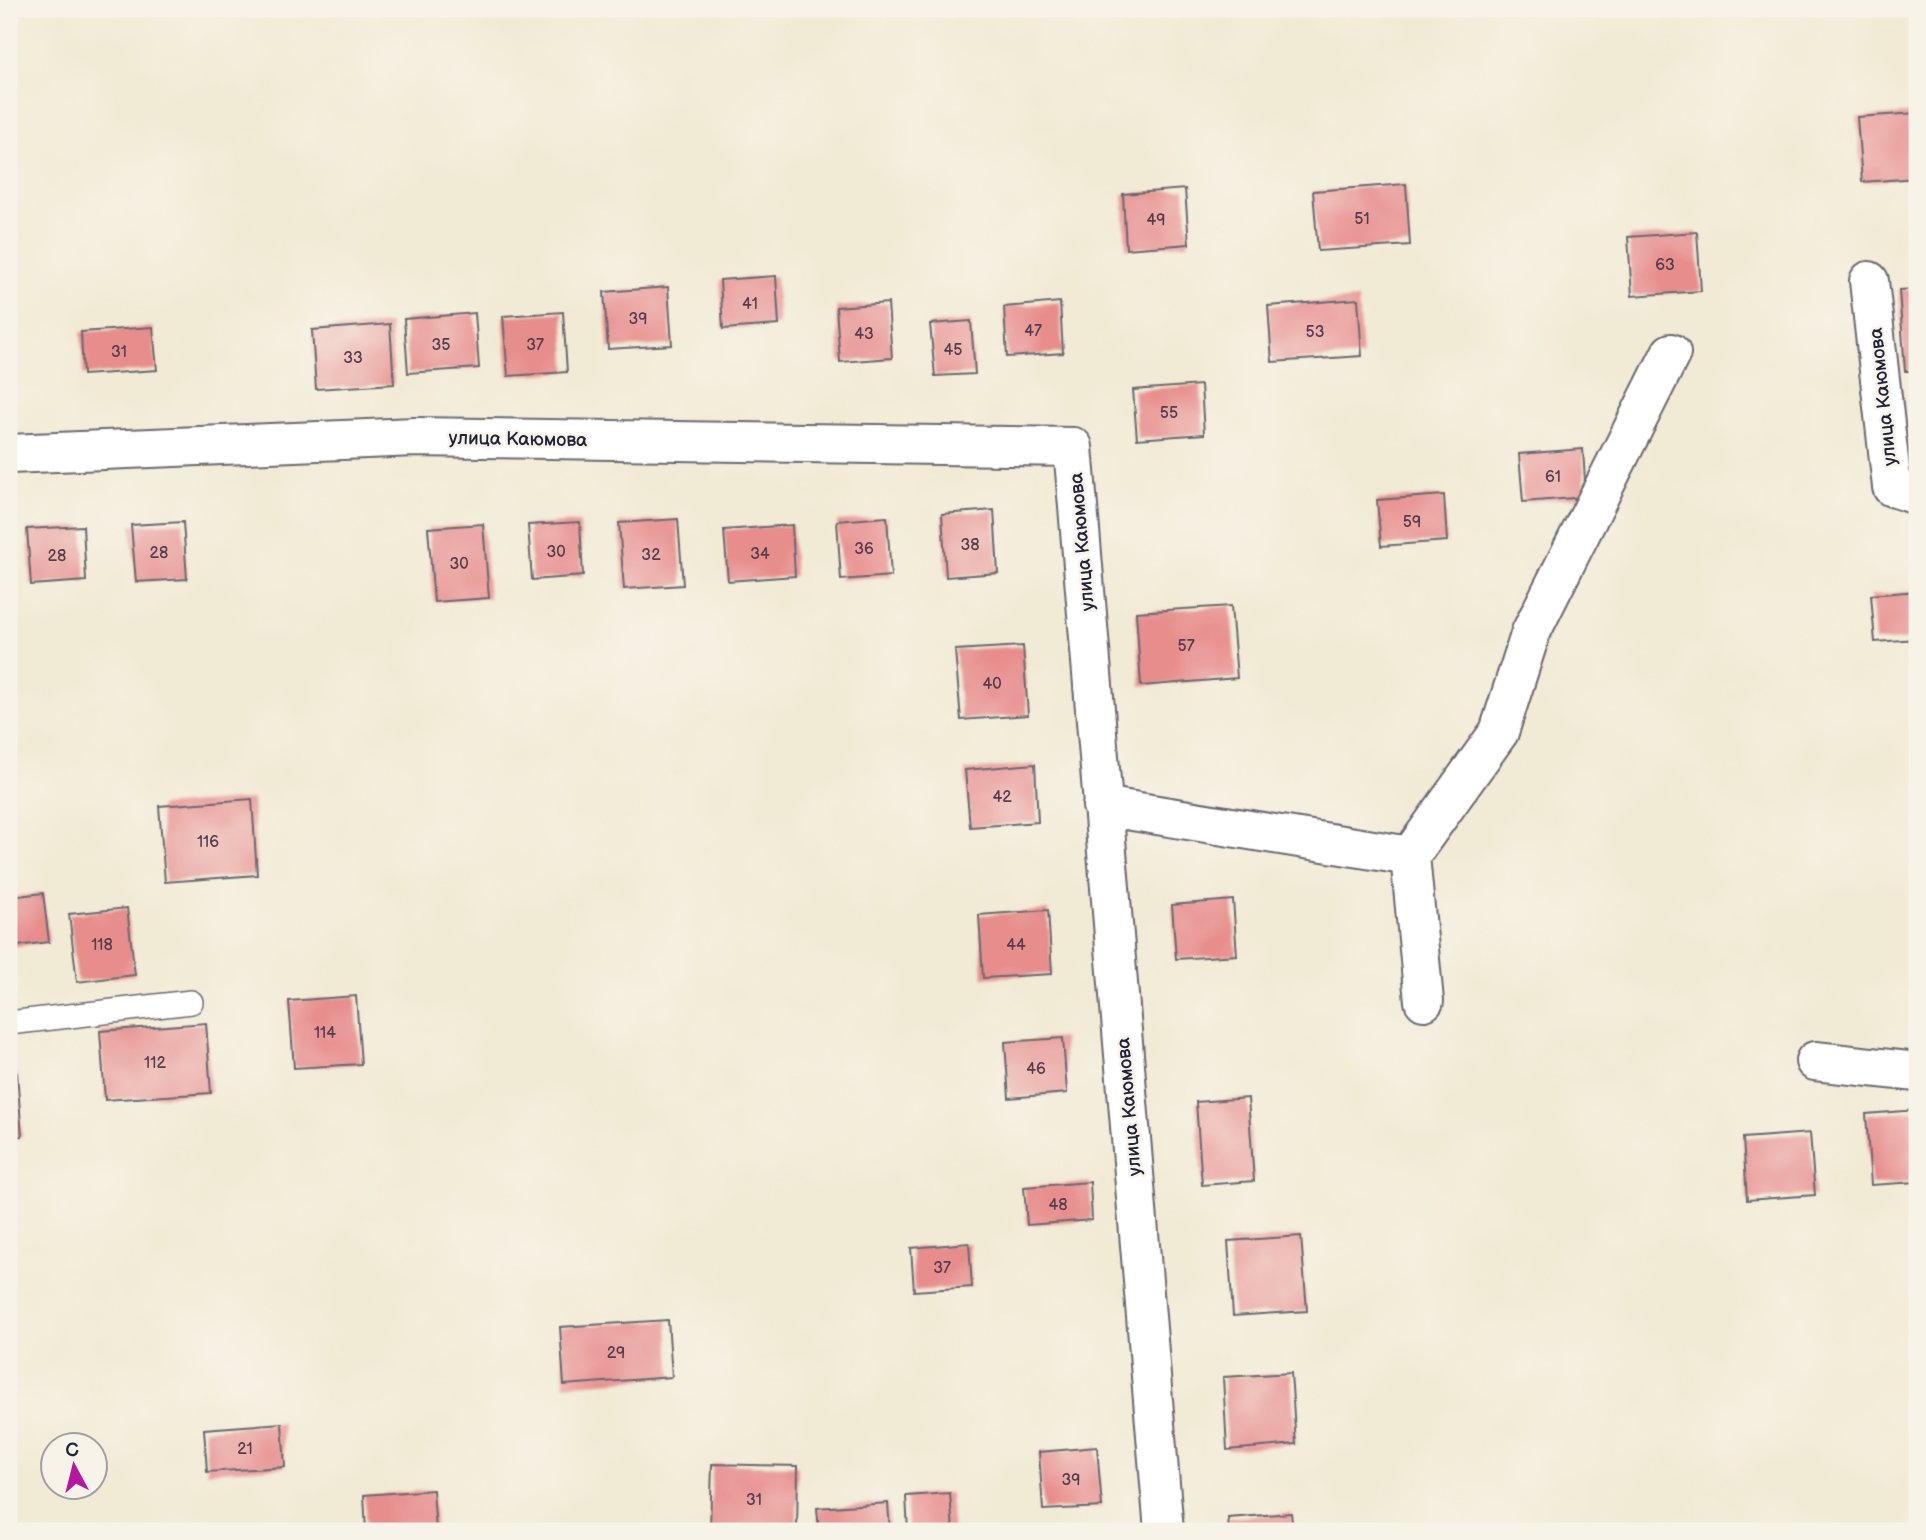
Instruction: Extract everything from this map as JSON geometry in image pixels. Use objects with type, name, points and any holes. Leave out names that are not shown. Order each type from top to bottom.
[{"type":"street","name":"улица Каюмова","points":[[1869,281],[1892,487],[1917,495]]},
{"type":"street","points":[[1424,1002],[1410,856],[1499,732],[1531,632],[1671,353]]},
{"type":"street","name":"улица Каюмова","points":[[9,454],[415,437],[1073,447],[1164,1531]]},
{"type":"street","points":[[1102,806],[1410,856]]},
{"type":"street","points":[[1815,1061],[1917,1072]]},
{"type":"lane","points":[[9,1023],[191,1002]]},
{"type":"building","points":[[1917,113],[1917,178],[1862,182],[1857,117]]},
{"type":"building","points":[[1406,184],[1410,245],[1318,251],[1313,191]]},
{"type":"building","points":[[1185,189],[1189,244],[1126,249],[1123,194]]},
{"type":"building","points":[[1697,232],[1701,291],[1632,296],[1628,237]]},
{"type":"building","points":[[776,276],[779,325],[723,329],[720,280]]},
{"type":"building","points":[[668,287],[672,345],[608,349],[604,292]]},
{"type":"building","points":[[1917,289],[1917,371],[1905,371],[1899,290]]},
{"type":"building","points":[[1358,299],[1362,356],[1272,362],[1268,306]]},
{"type":"building","points":[[1060,302],[1063,353],[1007,357],[1004,307]]},
{"type":"building","points":[[888,303],[892,358],[840,362],[836,307]]},
{"type":"building","points":[[563,312],[567,372],[508,376],[503,316]]},
{"type":"building","points":[[475,313],[479,368],[408,373],[404,319]]},
{"type":"building","points":[[971,321],[975,374],[935,376],[930,324]]},
{"type":"building","points":[[390,324],[394,384],[316,389],[312,330]]},
{"type":"building","points":[[153,327],[157,370],[83,375],[81,332]]},
{"type":"building","points":[[1201,385],[1204,434],[1137,439],[1133,390]]},
{"type":"building","points":[[1583,449],[1586,497],[1523,502],[1519,454]]},
{"type":"building","points":[[1444,495],[1447,541],[1381,546],[1377,500]]},
{"type":"building","points":[[994,510],[998,573],[946,577],[942,514]]},
{"type":"building","points":[[887,517],[891,576],[841,580],[837,521]]},
{"type":"building","points":[[678,519],[683,585],[624,589],[619,523]]},
{"type":"building","points":[[183,522],[187,579],[136,582],[131,525]]},
{"type":"building","points":[[580,522],[583,576],[532,580],[528,525]]},
{"type":"building","points":[[483,524],[489,598],[434,602],[428,528]]},
{"type":"building","points":[[792,525],[795,576],[728,581],[724,530]]},
{"type":"building","points":[[83,526],[86,581],[31,585],[27,529]]},
{"type":"building","points":[[1917,591],[1917,639],[1875,642],[1871,595]]},
{"type":"building","points":[[1231,606],[1237,678],[1141,686],[1136,612]]},
{"type":"building","points":[[1023,646],[1028,715],[961,720],[955,650]]},
{"type":"building","points":[[1035,764],[1038,822],[970,827],[965,770]]},
{"type":"building","points":[[252,799],[257,875],[165,882],[159,806]]},
{"type":"building","points":[[43,893],[49,942],[9,947],[9,897]]},
{"type":"building","points":[[1233,900],[1237,955],[1176,959],[1172,905]]},
{"type":"building","points":[[127,908],[135,975],[77,982],[69,914]]},
{"type":"building","points":[[1048,910],[1052,974],[983,978],[979,915]]},
{"type":"building","points":[[356,996],[361,1064],[294,1068],[289,1001]]},
{"type":"building","points":[[206,1023],[211,1093],[105,1100],[100,1031]]},
{"type":"building","points":[[1063,1038],[1067,1093],[1009,1098],[1005,1042]]},
{"type":"building","points":[[17,1073],[22,1136],[9,1137],[9,1074]]},
{"type":"building","points":[[1248,1098],[1254,1181],[1202,1185],[1196,1102]]},
{"type":"building","points":[[1917,1110],[1917,1182],[1871,1185],[1866,1114]]},
{"type":"building","points":[[1810,1133],[1815,1195],[1747,1200],[1743,1138]]},
{"type":"building","points":[[1090,1182],[1092,1220],[1027,1225],[1024,1187]]},
{"type":"building","points":[[1301,1236],[1307,1311],[1233,1316],[1228,1241]]},
{"type":"building","points":[[969,1243],[972,1287],[914,1291],[911,1248]]},
{"type":"building","points":[[668,1320],[672,1377],[564,1385],[560,1327]]},
{"type":"building","points":[[1291,1373],[1296,1444],[1227,1450],[1223,1377]]},
{"type":"building","points":[[282,1423],[285,1467],[207,1472],[204,1429]]},
{"type":"building","points":[[1097,1447],[1102,1507],[1043,1510],[1039,1452]]},
{"type":"building","points":[[712,1464],[798,1466],[797,1531],[710,1531]]},
{"type":"building","points":[[433,1490],[436,1531],[366,1531],[364,1495]]},
{"type":"building","points":[[950,1493],[953,1531],[908,1531],[906,1496]]},
{"type":"building","points":[[888,1503],[890,1531],[819,1531],[817,1508]]},
{"type":"building","points":[[1291,1513],[1293,1531],[1229,1531],[1228,1518]]}]
